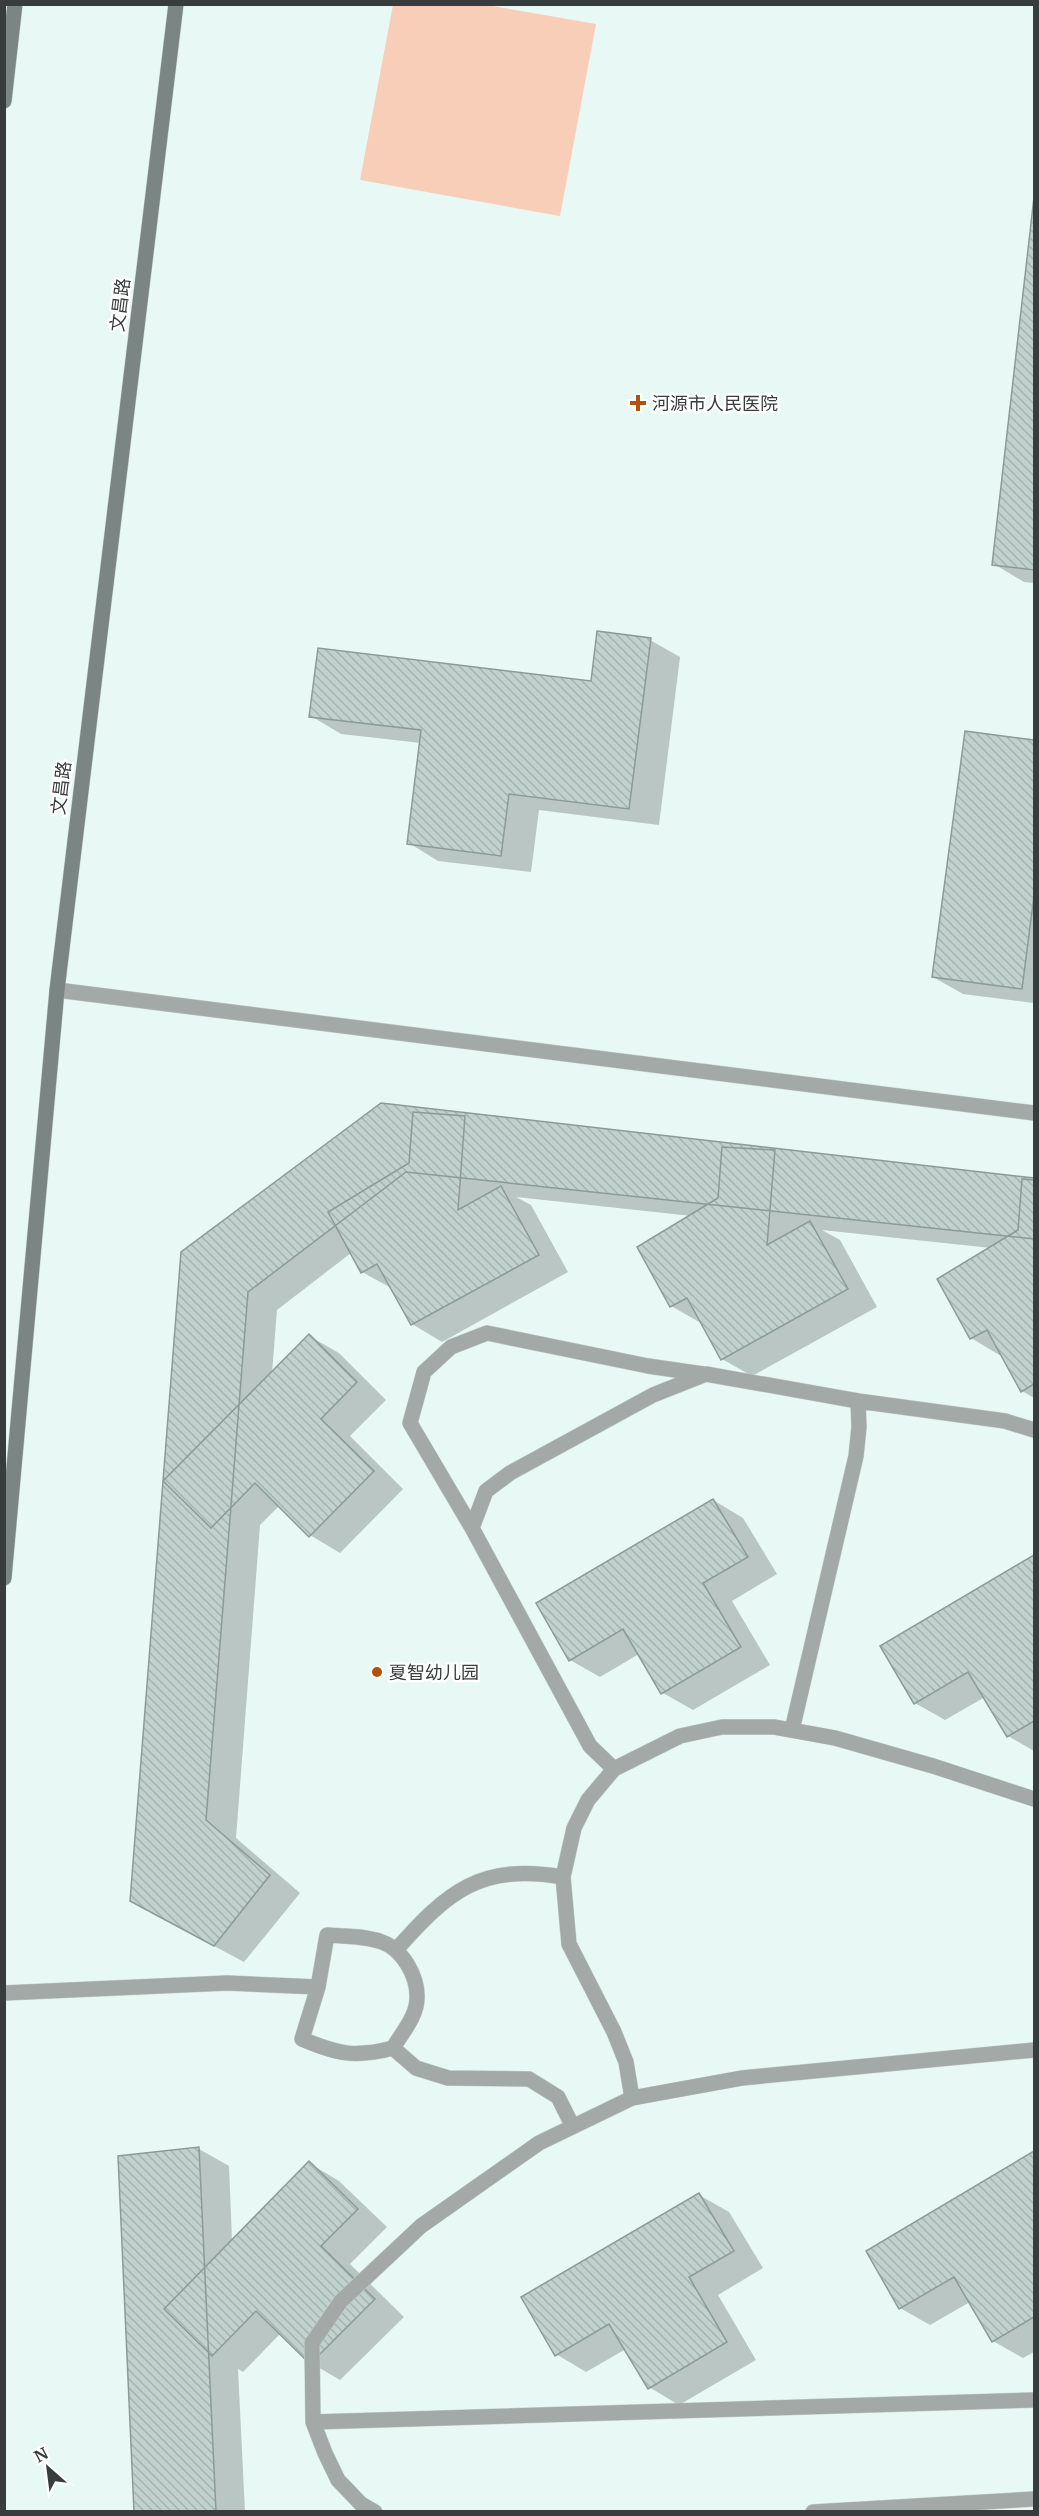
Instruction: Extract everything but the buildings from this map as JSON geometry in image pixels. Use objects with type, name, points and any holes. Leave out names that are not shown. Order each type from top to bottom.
[{"type":"street","points":[[4,101],[15,4]]},
{"type":"street","name":"文昌路","points":[[4,1578],[57,990],[176,4]]},
{"type":"street","points":[[57,990],[1035,1113]]},
{"type":"street","points":[[614,1769],[590,1746],[472,1528],[410,1423],[424,1371],[451,1347],[488,1333],[648,1366],[858,1401],[1005,1421],[1035,1430]]},
{"type":"street","points":[[472,1528],[486,1491],[510,1473],[653,1395],[706,1374]]},
{"type":"street","points":[[792,1730],[856,1456],[859,1427],[858,1401]]},
{"type":"street","points":[[633,2098],[626,2062],[614,2032],[569,1944],[563,1877],[574,1828],[588,1800],[614,1769],[680,1736],[711,1729],[774,1727],[836,1738],[1035,1799]]},
{"type":"street","points":[[396,1950],[429,1912],[461,1889],[499,1874],[538,1873],[563,1877]]},
{"type":"street","points":[[327,1935],[358,1937],[382,1942],[396,1950],[409,1965],[417,1998],[410,2021],[393,2048],[368,2054],[335,2053],[302,2039],[318,1988],[327,1935]]},
{"type":"street","points":[[4,1994],[228,1983],[318,1988]]},
{"type":"street","points":[[393,2048],[416,2068],[448,2078],[529,2079],[558,2097],[572,2126]]},
{"type":"street","points":[[375,2511],[361,2504],[338,2480],[314,2422],[311,2393],[312,2343],[341,2301],[421,2226],[539,2143],[633,2098],[742,2078],[1035,2050]]},
{"type":"street","points":[[314,2422],[1035,2400]]},
{"type":"street","points":[[813,2511],[1035,2499]]},
{"type":"shaded area","points":[[393,5],[487,5],[596,24],[560,216],[360,180]]},
{"type":"place","name":"河源市人民医院","points":[[638,403]]},
{"type":"place","name":"夏智幼儿园","points":[[377,1672]]}]
